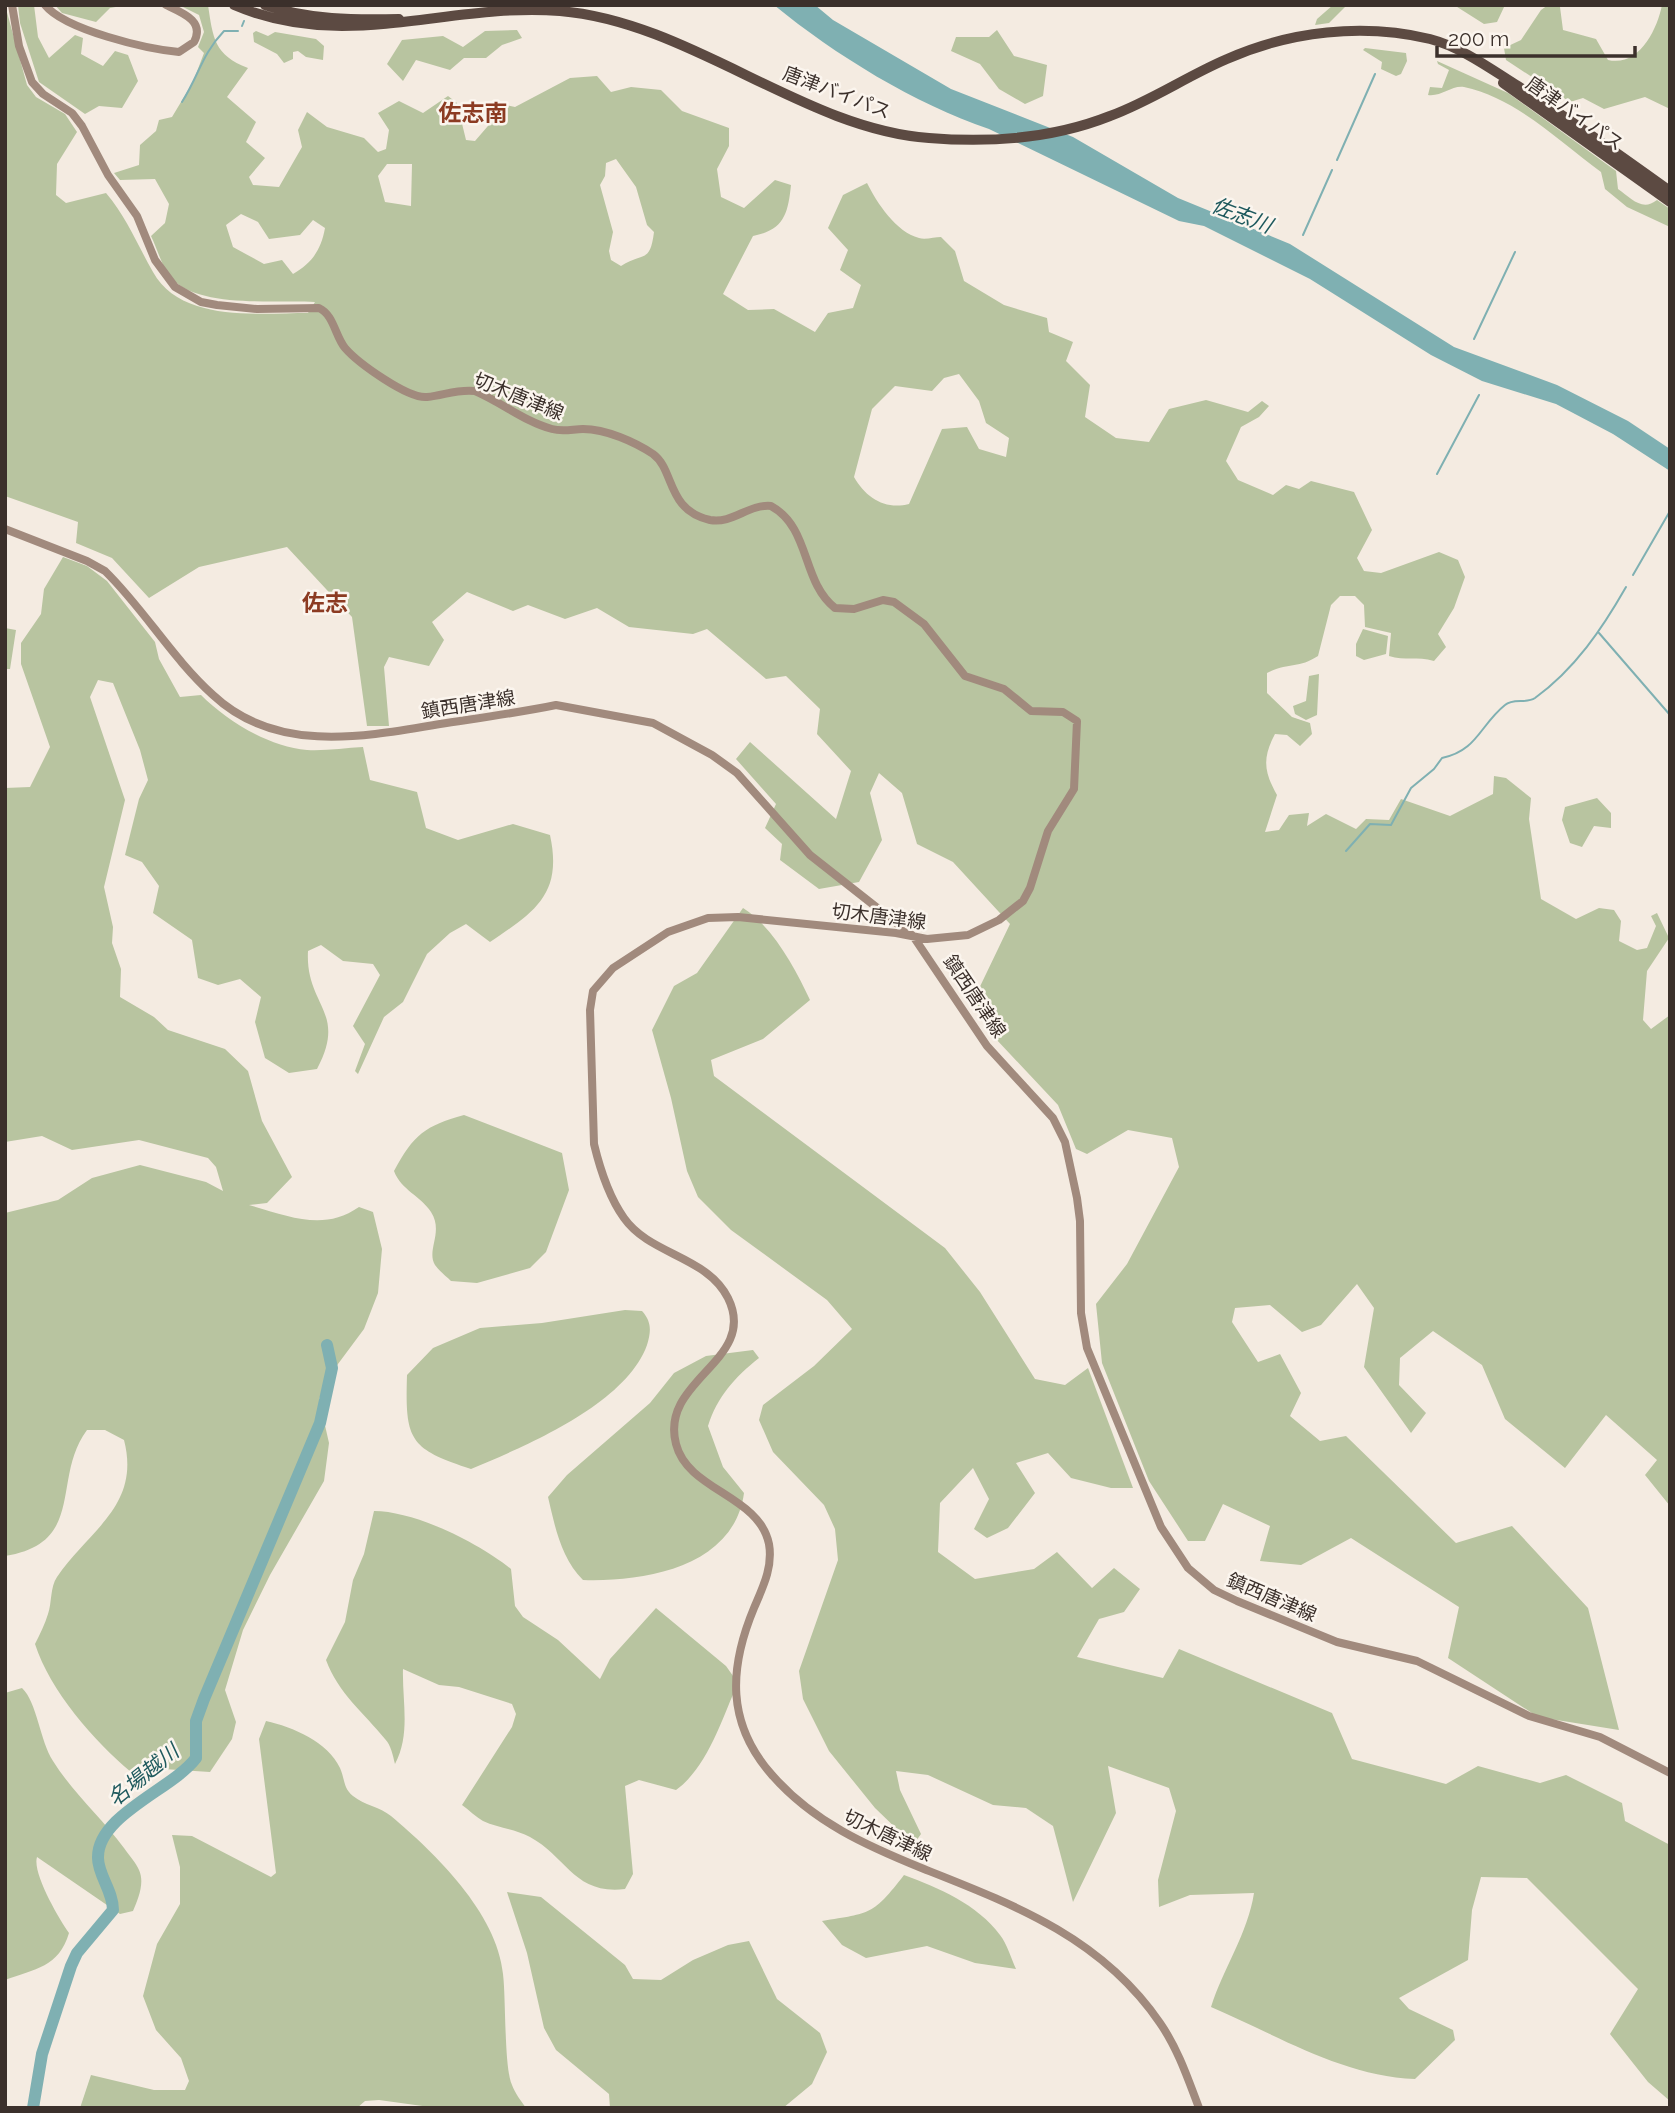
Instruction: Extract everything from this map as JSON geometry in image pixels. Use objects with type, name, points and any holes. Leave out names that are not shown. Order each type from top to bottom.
[{"type":"highway","name":"唐津バイパス","points":[[234,5],[267,17],[334,26],[386,26],[515,10],[559,11],[616,21],[676,42],[784,92],[871,127],[908,136],[988,141],[1035,136],[1080,126],[1133,107],[1226,60],[1269,43],[1315,33],[1371,31],[1430,39],[1480,62],[1573,121],[1670,191]]},
{"type":"highway","name":"唐津バイパス","points":[[265,5],[299,14],[345,19],[445,17]]},
{"type":"highway","name":"唐津バイパス","points":[[1419,38],[1498,80],[1670,202]]},
{"type":"main road","name":"切木唐津線","points":[[12,5],[19,46],[32,82],[43,94],[72,113],[82,126],[108,175],[137,216],[155,260],[175,287],[190,297],[217,305],[257,309],[319,308],[329,317],[346,349],[364,365],[416,396],[426,397],[461,390],[475,391],[553,430],[598,430],[615,436],[659,459],[674,494],[685,507],[700,516],[727,520],[750,508],[771,506],[792,523],[819,589],[835,608],[854,609],[883,600],[894,602],[924,624],[965,676],[1004,688],[1031,711],[1063,712],[1074,716],[1079,729],[1074,789],[1048,831],[1030,888],[1023,901],[999,920],[968,935],[927,939],[738,917],[708,918],[668,932],[613,968],[593,991],[590,1010],[597,1155],[625,1220],[638,1231],[716,1279],[731,1304],[733,1319],[727,1347],[677,1405],[674,1424],[676,1444],[684,1462],[698,1476],[750,1513],[762,1525],[768,1540],[768,1574],[739,1648],[736,1669],[741,1721],[754,1753],[774,1778],[817,1816],[848,1837],[1038,1916],[1080,1943],[1143,1999],[1162,2025],[1199,2108]]},
{"type":"main road","points":[[46,5],[57,16],[74,24],[179,52],[194,42],[197,28],[194,20],[166,5]]},
{"type":"main road","name":"鎮西唐津線","points":[[5,529],[87,561],[104,571],[213,696],[245,718],[285,733],[329,738],[385,733],[556,705],[669,729],[737,774],[810,855],[913,936],[987,1046],[1053,1118],[1065,1142],[1080,1221],[1081,1313],[1087,1348],[1161,1527],[1188,1569],[1214,1590],[1237,1601],[1337,1642],[1418,1661],[1543,1722],[1616,1744],[1670,1773]]},
{"type":"green space","points":[[5,5],[27,85],[36,97],[65,114],[77,132],[57,164],[56,195],[66,203],[106,193],[126,222],[153,272],[166,288],[182,300],[202,307],[223,312],[308,313],[315,302],[216,298],[197,294],[181,286],[166,271],[151,236],[165,223],[169,204],[155,179],[120,180],[114,173],[139,165],[140,145],[156,131],[159,120],[172,117],[193,82],[204,53],[198,47],[204,32],[199,15],[179,5],[208,5],[217,44],[228,57],[248,68],[227,97],[256,122],[246,142],[265,158],[249,177],[253,185],[279,187],[302,147],[298,130],[307,112],[327,127],[364,138],[378,152],[386,149],[389,130],[378,113],[399,101],[423,113],[448,96],[457,103],[466,140],[475,141],[506,105],[515,107],[570,78],[597,76],[611,92],[631,87],[661,90],[682,111],[729,128],[729,146],[717,169],[721,197],[744,208],[775,180],[791,185],[782,219],[772,230],[753,236],[723,294],[748,310],[774,309],[815,332],[828,313],[853,308],[861,285],[840,270],[848,250],[828,228],[843,195],[867,183],[882,208],[903,230],[921,239],[941,237],[955,251],[964,281],[1004,305],[1047,318],[1049,332],[1073,342],[1066,361],[1090,385],[1085,417],[1116,438],[1149,442],[1169,409],[1206,400],[1248,412],[1262,401],[1269,406],[1259,417],[1241,427],[1226,461],[1238,480],[1273,495],[1286,485],[1299,489],[1311,481],[1354,492],[1372,530],[1357,558],[1364,571],[1381,573],[1439,552],[1458,560],[1465,577],[1454,608],[1438,634],[1446,647],[1434,661],[1389,656],[1391,633],[1365,627],[1364,605],[1355,596],[1340,596],[1331,605],[1318,656],[1305,663],[1267,673],[1267,693],[1292,717],[1310,723],[1312,734],[1300,746],[1287,735],[1275,734],[1268,750],[1266,765],[1277,795],[1265,832],[1279,830],[1289,815],[1309,813],[1307,826],[1326,814],[1356,829],[1366,819],[1389,820],[1401,799],[1450,816],[1493,794],[1494,776],[1506,778],[1531,798],[1529,819],[1541,899],[1576,919],[1599,908],[1614,910],[1621,921],[1619,941],[1637,950],[1647,948],[1656,926],[1651,916],[1657,913],[1669,938],[1647,971],[1643,1020],[1651,1029],[1670,1015],[1670,1506],[1645,1475],[1657,1460],[1606,1415],[1565,1468],[1505,1419],[1482,1365],[1433,1331],[1400,1358],[1399,1385],[1426,1413],[1411,1433],[1364,1367],[1374,1308],[1357,1284],[1321,1325],[1302,1332],[1270,1305],[1235,1308],[1232,1322],[1258,1362],[1280,1354],[1301,1393],[1290,1416],[1320,1441],[1346,1436],[1456,1543],[1512,1526],[1588,1608],[1619,1730],[1538,1717],[1448,1658],[1459,1607],[1351,1538],[1301,1565],[1260,1561],[1270,1526],[1223,1504],[1205,1541],[1188,1541],[1149,1481],[1102,1363],[1096,1304],[1127,1264],[1179,1167],[1172,1138],[1128,1130],[1087,1154],[1076,1149],[1058,1105],[995,1038],[974,999],[1010,924],[953,862],[917,844],[902,793],[879,773],[870,793],[882,840],[859,882],[819,889],[780,860],[782,844],[765,828],[776,804],[736,759],[750,742],[836,819],[851,771],[817,734],[820,709],[786,676],[766,679],[707,629],[693,634],[629,627],[597,608],[565,619],[528,605],[513,611],[467,592],[432,622],[444,640],[429,666],[389,657],[384,667],[389,726],[367,726],[352,617],[287,547],[199,567],[149,598],[112,558],[76,543],[78,522],[5,496]],"holes":[[[616,159],[636,187],[647,225],[654,232],[648,253],[621,266],[611,260],[609,251],[613,232],[600,185],[605,176],[606,163]],[[387,164],[412,164],[411,206],[385,202],[378,176]],[[241,214],[258,222],[269,239],[300,235],[313,220],[325,228],[315,255],[293,274],[282,260],[264,264],[233,247],[226,225]],[[959,374],[979,401],[986,423],[1009,438],[1006,457],[979,449],[967,427],[942,429],[909,504],[892,505],[877,501],[864,491],[854,477],[872,409],[895,386],[932,391],[944,378]]]},
{"type":"green space","points":[[18,5],[34,5],[38,37],[49,58],[75,35],[83,38],[81,54],[103,66],[115,51],[128,55],[138,81],[122,108],[99,106],[85,114],[39,82],[20,23]]},
{"type":"green space","points":[[55,5],[127,5],[110,8],[96,22],[62,13]]},
{"type":"green space","points":[[1333,5],[1347,5],[1329,23],[1315,25],[1317,19]]},
{"type":"green space","points":[[1454,5],[1505,5],[1497,22],[1484,24]]},
{"type":"green space","points":[[1548,5],[1560,7],[1563,30],[1596,39],[1608,60],[1619,61],[1629,58],[1645,44],[1656,25],[1662,5],[1670,5],[1670,109],[1645,97],[1604,109],[1583,98],[1570,102],[1506,60],[1504,48],[1521,40],[1541,10]]},
{"type":"green space","points":[[517,30],[522,38],[502,45],[486,58],[464,58],[450,70],[416,60],[403,81],[387,64],[402,40],[443,36],[463,47],[485,31]]},
{"type":"green space","points":[[997,30],[1014,56],[1047,65],[1043,96],[1025,104],[999,89],[980,64],[951,51],[956,37],[989,37]]},
{"type":"green space","points":[[256,31],[268,36],[275,32],[316,39],[324,46],[323,60],[306,57],[298,51],[293,52],[293,59],[284,63],[277,54],[254,42],[253,33]]},
{"type":"green space","points":[[1365,48],[1406,53],[1407,61],[1401,74],[1396,76],[1381,69],[1382,62],[1363,50]]},
{"type":"green space","points":[[1437,61],[1508,93],[1616,171],[1618,189],[1632,200],[1646,205],[1657,200],[1670,209],[1670,227],[1627,207],[1605,189],[1601,172],[1536,122],[1501,101],[1464,87],[1428,95],[1430,87],[1442,88],[1449,70]]},
{"type":"green space","points":[[63,557],[87,566],[107,581],[155,642],[159,659],[180,697],[201,695],[236,723],[278,744],[307,750],[363,747],[370,780],[417,792],[426,828],[458,840],[513,824],[550,835],[553,856],[548,887],[532,911],[520,921],[490,942],[466,924],[450,933],[427,954],[403,1002],[384,1017],[358,1074],[355,1071],[365,1044],[353,1026],[380,975],[373,964],[343,961],[321,945],[308,951],[312,984],[327,1021],[328,1034],[317,1069],[289,1073],[265,1058],[255,1022],[261,997],[240,979],[218,985],[198,978],[192,940],[153,913],[159,886],[142,862],[125,855],[139,799],[148,780],[140,750],[113,683],[98,680],[90,697],[125,800],[104,887],[113,927],[112,943],[121,969],[120,997],[154,1017],[168,1030],[225,1049],[248,1071],[262,1121],[292,1177],[267,1203],[249,1205],[292,1217],[319,1220],[346,1215],[359,1207],[373,1212],[382,1249],[378,1293],[364,1329],[335,1368],[319,1399],[329,1443],[324,1481],[270,1575],[243,1630],[225,1690],[236,1722],[232,1739],[210,1772],[148,1768],[131,1772],[88,1730],[62,1697],[35,1644],[47,1618],[57,1577],[109,1516],[119,1500],[125,1483],[127,1463],[124,1440],[105,1430],[87,1430],[77,1449],[57,1523],[47,1538],[31,1549],[5,1556],[5,1213],[58,1200],[92,1178],[140,1165],[206,1182],[223,1191],[216,1167],[208,1158],[139,1140],[72,1150],[42,1136],[5,1142],[5,788],[30,787],[50,747],[21,664],[21,643],[41,614],[44,589]]},
{"type":"green space","points":[[5,628],[16,630],[10,669],[5,669]]},
{"type":"green space","points":[[1363,629],[1388,636],[1386,654],[1364,660],[1356,656],[1356,644]]},
{"type":"green space","points":[[1319,674],[1317,715],[1306,720],[1295,714],[1293,706],[1306,701],[1309,676]]},
{"type":"green space","points":[[1597,798],[1611,813],[1611,828],[1594,826],[1582,847],[1570,843],[1562,820],[1565,807]]},
{"type":"green space","points":[[743,908],[773,937],[810,1000],[763,1039],[711,1060],[714,1076],[945,1248],[980,1292],[1035,1379],[1065,1385],[1088,1368],[1133,1488],[1111,1488],[1071,1478],[1048,1453],[1016,1463],[1035,1493],[1008,1528],[987,1538],[974,1529],[989,1499],[973,1468],[940,1503],[938,1552],[975,1579],[1034,1569],[1057,1552],[1092,1588],[1114,1568],[1140,1589],[1124,1612],[1099,1619],[1077,1657],[1163,1678],[1179,1649],[1332,1713],[1352,1759],[1446,1784],[1478,1766],[1540,1783],[1566,1775],[1622,1803],[1625,1821],[1670,1845],[1670,2101],[1648,2082],[1610,2034],[1638,1989],[1527,1878],[1481,1877],[1472,1910],[1468,1960],[1399,1998],[1409,2009],[1453,2030],[1455,2040],[1415,2079],[1388,2076],[1310,2052],[1211,2007],[1241,1937],[1254,1893],[1190,1895],[1159,1907],[1158,1880],[1176,1811],[1169,1788],[1108,1766],[1116,1813],[1073,1902],[1053,1826],[1026,1808],[993,1805],[928,1775],[896,1771],[900,1790],[921,1834],[916,1841],[903,1835],[875,1808],[829,1751],[803,1699],[799,1671],[838,1560],[835,1529],[824,1505],[773,1452],[759,1420],[763,1405],[814,1366],[852,1329],[827,1300],[731,1230],[698,1197],[687,1171],[652,1030],[674,986],[697,973]]},
{"type":"green space","points":[[464,1115],[562,1153],[569,1190],[546,1252],[530,1268],[477,1283],[451,1281],[437,1267],[432,1253],[436,1234],[435,1219],[427,1206],[401,1183],[394,1171],[408,1148],[422,1133],[439,1123]]},
{"type":"green space","points":[[625,1310],[642,1311],[648,1319],[650,1327],[647,1345],[636,1366],[618,1386],[572,1420],[471,1469],[435,1455],[415,1439],[407,1414],[407,1375],[433,1348],[480,1328],[542,1323]]},
{"type":"green space","points":[[753,1350],[759,1358],[728,1388],[716,1406],[708,1426],[723,1467],[744,1493],[737,1518],[723,1538],[705,1554],[659,1573],[633,1578],[583,1580],[564,1552],[548,1497],[567,1475],[650,1403],[674,1373],[706,1356]]},
{"type":"green space","points":[[374,1511],[390,1512],[427,1522],[498,1559],[511,1569],[515,1606],[523,1617],[558,1640],[600,1679],[610,1659],[656,1608],[726,1666],[738,1683],[713,1741],[697,1769],[687,1780],[676,1790],[639,1780],[625,1786],[633,1874],[625,1889],[608,1889],[582,1880],[543,1845],[519,1832],[483,1821],[462,1805],[512,1727],[516,1714],[512,1704],[459,1687],[439,1685],[403,1669],[403,1741],[395,1764],[387,1741],[337,1683],[326,1660],[345,1622],[353,1580],[364,1554]]},
{"type":"green space","points":[[22,1688],[31,1703],[53,1761],[134,1862],[141,1875],[141,1886],[133,1911],[120,1914],[37,1857],[38,1874],[42,1884],[69,1933],[65,1944],[52,1960],[5,1980],[5,1693]]},
{"type":"green space","points":[[266,1721],[287,1727],[318,1743],[340,1768],[350,1793],[362,1802],[387,1813],[408,1831],[444,1866],[477,1907],[498,1951],[503,1974],[509,2076],[526,2108],[437,2108],[379,2100],[365,2101],[357,2108],[80,2108],[91,2075],[154,2090],[185,2090],[189,2081],[181,2058],[156,2030],[143,1996],[157,1944],[180,1904],[180,1867],[172,1835],[192,1836],[271,1877],[276,1873],[259,1739]]},
{"type":"green space","points":[[904,1875],[944,1892],[980,1914],[1002,1939],[1016,1969],[975,1963],[927,1946],[866,1958],[842,1945],[822,1921],[870,1910],[885,1898]]},
{"type":"green space","points":[[507,1892],[541,1897],[625,1965],[633,1979],[661,1980],[693,1960],[728,1945],[749,1941],[777,1999],[820,2033],[827,2052],[812,2084],[783,2108],[610,2108],[609,2094],[556,2050],[544,2028],[527,1953]]},
{"type":"water","points":[[774,5],[815,5],[833,20],[951,89],[1073,137],[1178,198],[1290,244],[1454,347],[1557,385],[1628,421],[1670,449],[1670,471],[1613,434],[1556,404],[1482,381],[1431,355],[1310,279],[1204,226],[1179,221],[989,129],[961,119],[905,92],[849,60]]},
{"type":"waterway","points":[[242,26],[244,21]]},
{"type":"waterway","points":[[182,102],[206,56],[224,31],[238,31]]},
{"type":"waterway","points":[[1337,160],[1375,74]]},
{"type":"waterway","points":[[1303,235],[1332,170]]},
{"type":"waterway","points":[[1474,339],[1515,252]]},
{"type":"waterway","points":[[1437,474],[1479,395]]},
{"type":"waterway","points":[[1633,575],[1670,511]]},
{"type":"waterway","points":[[1346,851],[1370,824],[1391,825],[1411,788],[1434,769],[1442,758],[1454,755],[1471,743],[1505,705],[1535,698],[1563,674],[1597,633],[1626,587]]},
{"type":"waterway","points":[[1599,633],[1670,715]]},
{"type":"waterway","name":"名場越川","points":[[33,2108],[42,2054],[71,1966],[77,1953],[113,1910],[111,1896],[100,1871],[98,1858],[101,1843],[123,1816],[171,1781],[196,1758],[196,1721],[204,1699],[320,1423],[332,1368],[327,1345]]},
{"type":"district","name":"佐志南","points":[[473,112]]},
{"type":"district","name":"佐志","points":[[325,602]]},
{"type":"water label","name":"佐志川","points":[[1242,215]]}]
